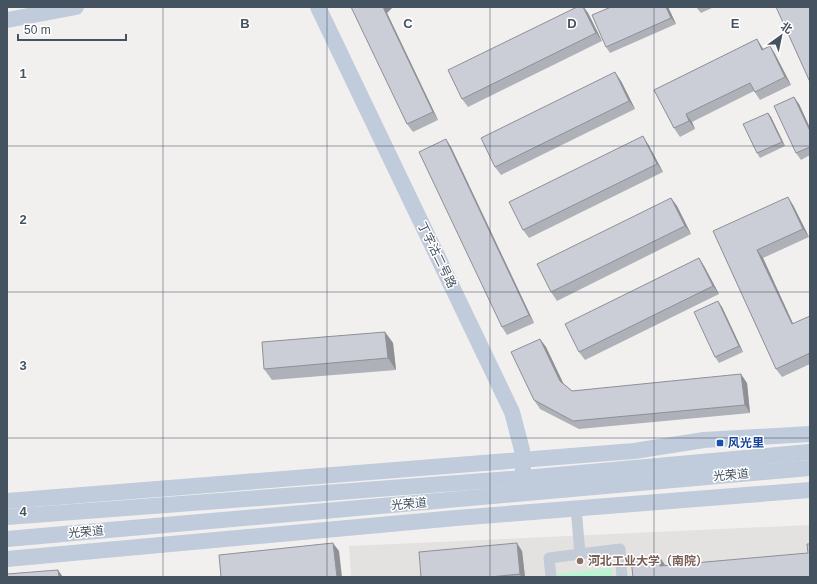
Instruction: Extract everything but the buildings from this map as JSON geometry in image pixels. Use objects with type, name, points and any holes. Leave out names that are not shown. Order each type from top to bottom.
[{"type":"main road","points":[[7,20],[76,7]]},
{"type":"main road","name":"丁字沽二号路","points":[[318,7],[512,412],[518,431],[523,459],[526,512]]},
{"type":"main road","points":[[7,501],[634,451],[704,440],[810,434]]},
{"type":"main road","name":"光荣道","points":[[7,539],[524,486],[810,452]]},
{"type":"main road","name":"光荣道","points":[[7,517],[810,468]]},
{"type":"main road","points":[[7,559],[526,512],[810,490]]},
{"type":"street","points":[[576,508],[580,554]]},
{"type":"street","points":[[551,577],[550,558],[620,550],[622,577]]},
{"type":"shaded area","name":"河北工业大学（南院）","points":[[810,525],[810,577],[351,577],[349,546]]},
{"type":"green space","points":[[612,568],[612,577],[557,577],[557,574]]},
{"type":"place","name":"风光里","points":[[720,443]]},
{"type":"place","name":"河北工业大学（南院）","points":[[580,561]]}]
